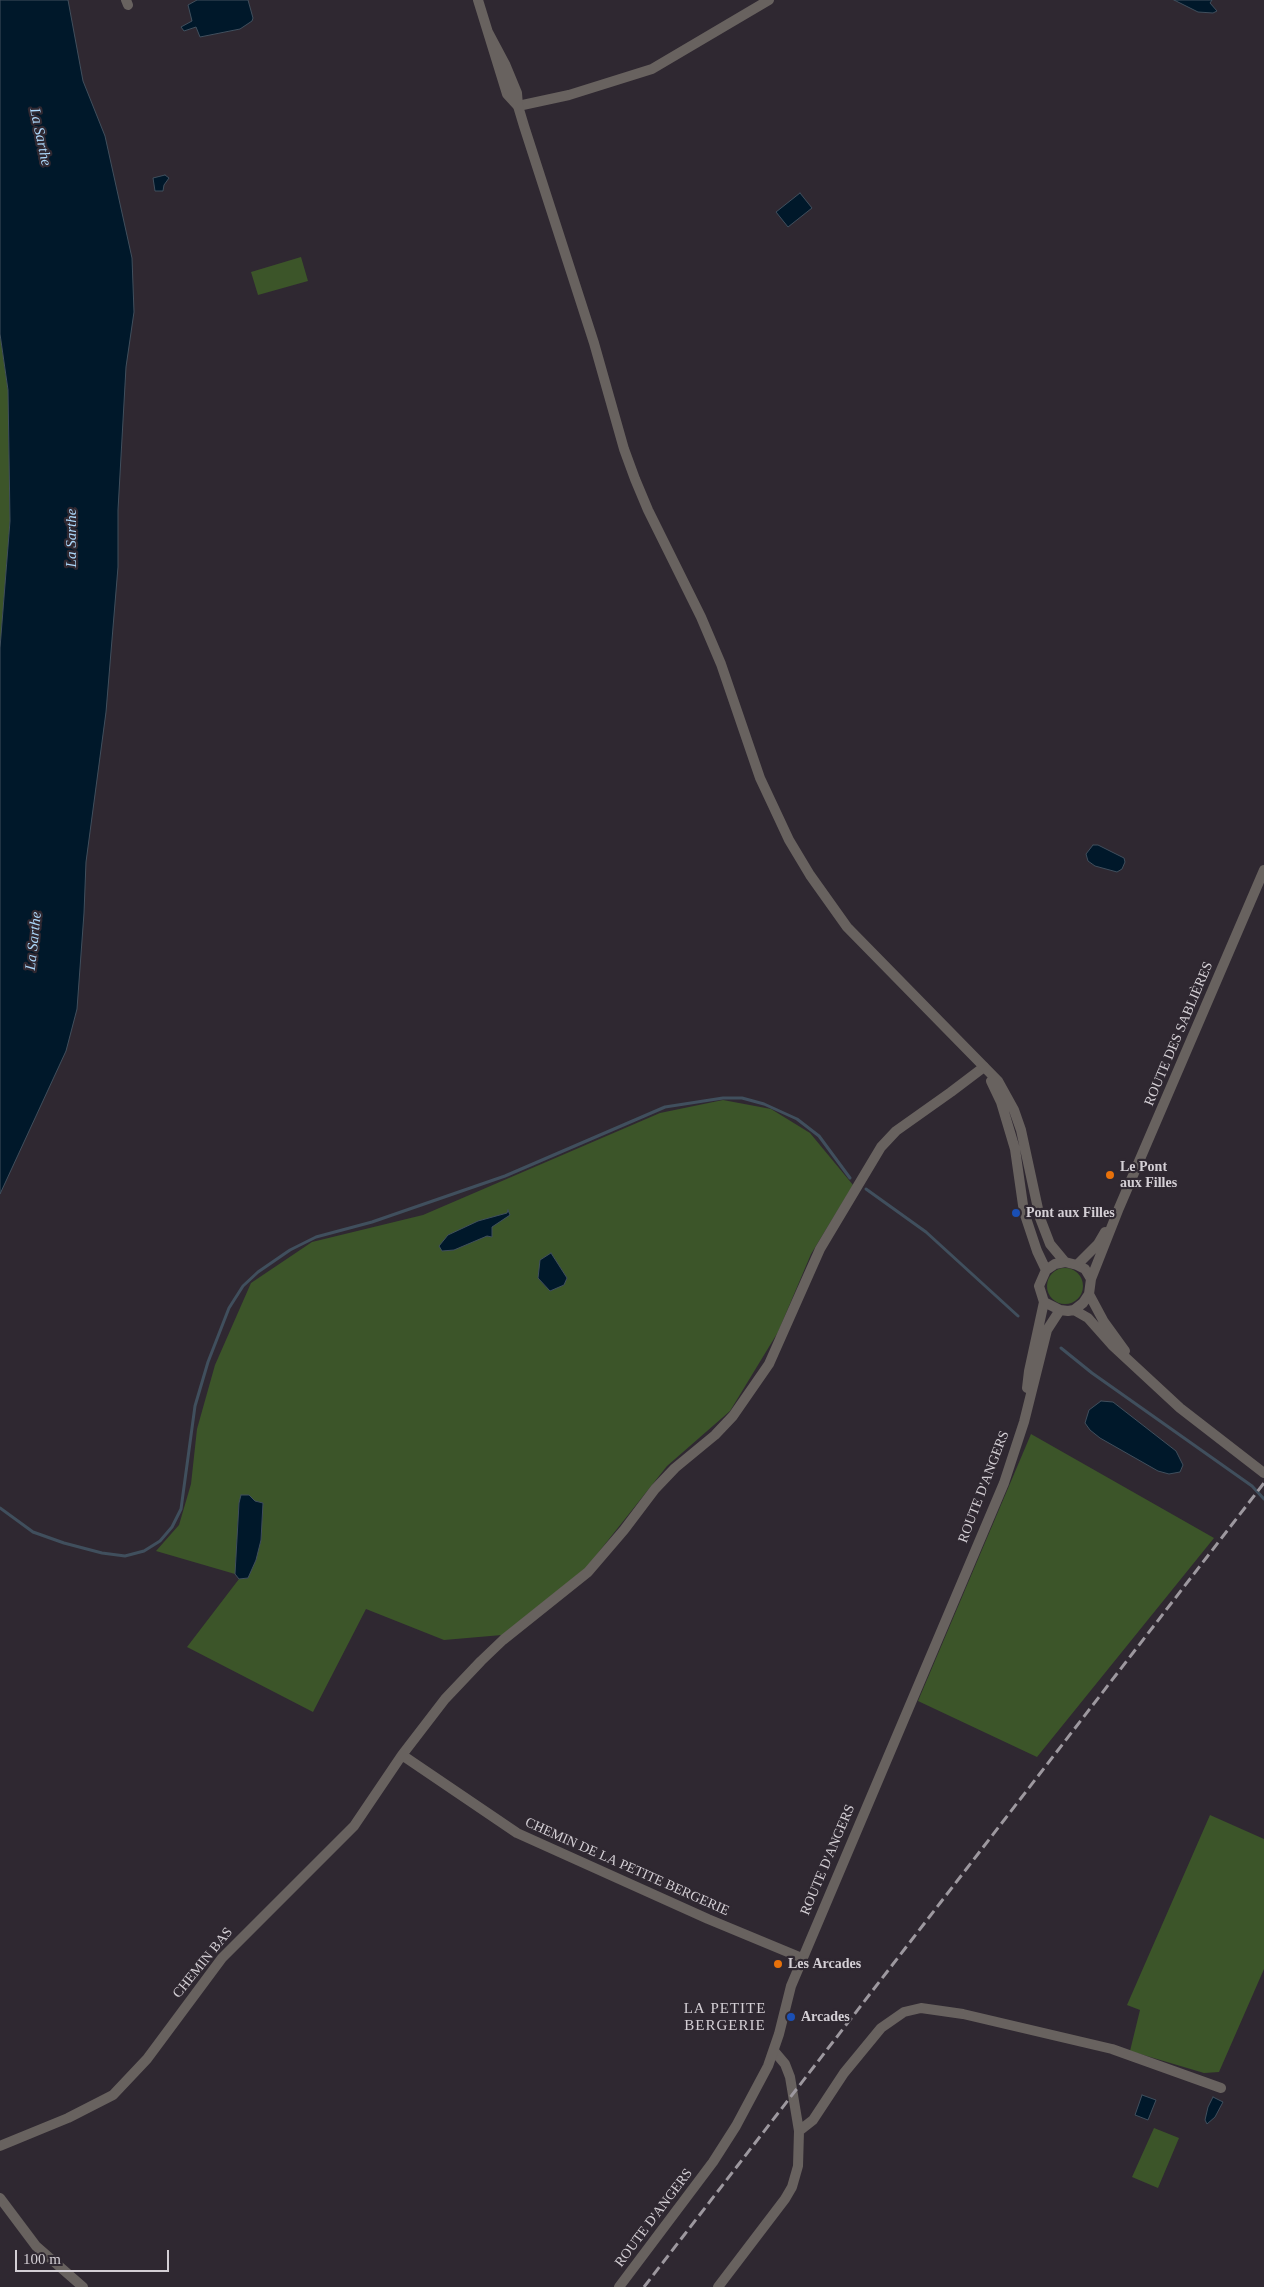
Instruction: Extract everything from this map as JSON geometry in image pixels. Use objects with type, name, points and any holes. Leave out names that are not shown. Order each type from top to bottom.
[{"type":"street","points":[[478,0],[488,32],[505,64],[517,94],[518,106],[594,343],[634,479],[701,617],[721,664],[760,778],[789,840],[810,875],[847,927],[998,1081],[1014,1110],[1021,1130],[1040,1218],[1052,1250],[1065,1262]]},
{"type":"street","points":[[518,106],[569,95],[652,69],[769,0]]},
{"type":"street","name":"ROUTE DES SABLIÈRES","points":[[1091,1279],[1119,1208],[1264,870]]},
{"type":"street","points":[[984,1066],[1001,1102],[1015,1149],[1024,1212],[1037,1251],[1046,1270]]},
{"type":"street","name":"CHEMIN BAS","points":[[0,2146],[68,2118],[113,2095],[147,2059],[222,1958],[354,1826],[400,1757],[445,1699],[504,1640],[588,1572],[624,1530],[655,1489],[675,1468],[715,1435],[733,1416],[769,1364],[820,1248],[881,1147],[896,1131],[952,1092],[984,1066]]},
{"type":"street","name":"ROUTE DES SABLIÈRES","points":[[1077,1264],[1098,1244],[1119,1208]]},
{"type":"street","points":[[1074,1310],[1083,1303],[1089,1294],[1091,1279],[1085,1269],[1077,1264],[1065,1262],[1054,1264],[1046,1270],[1039,1286],[1044,1302],[1060,1310],[1074,1310],[1088,1318],[1112,1345],[1180,1408],[1264,1473]]},
{"type":"street","points":[[1089,1294],[1104,1322],[1139,1370]]},
{"type":"street","name":"ROUTE D'ANGERS","points":[[1024,1422],[1029,1371],[1044,1302]]},
{"type":"street","name":"ROUTE D'ANGERS","points":[[618,2287],[713,2162],[762,2077],[774,2051],[789,1991],[802,1958],[1004,1483],[1024,1422],[1047,1330],[1060,1310]]},
{"type":"street","name":"CHEMIN DE LA PETITE BERGERIE","points":[[400,1757],[517,1833],[708,1919],[802,1958]]},
{"type":"street","points":[[799,2131],[813,2120],[844,2073],[881,2028],[904,2012],[922,2008],[963,2014],[1112,2049],[1221,2088]]},
{"type":"street","points":[[718,2287],[785,2199],[792,2187],[798,2166],[799,2131],[790,2077],[785,2064],[774,2051]]},
{"type":"street","points":[[0,2198],[36,2246],[83,2287]]},
{"type":"green space","points":[[301,257],[308,281],[258,295],[251,272]]},
{"type":"green space","points":[[0,334],[8,390],[10,521],[0,648]]},
{"type":"green space","points":[[723,1100],[771,1109],[810,1133],[853,1185],[811,1254],[778,1332],[730,1411],[667,1466],[586,1568],[502,1635],[444,1640],[366,1609],[313,1712],[187,1647],[239,1579],[248,1578],[256,1560],[261,1540],[263,1503],[255,1501],[249,1495],[241,1495],[235,1574],[156,1551],[179,1525],[191,1484],[197,1429],[215,1365],[251,1283],[312,1242],[423,1215],[660,1113]],"holes":[[[551,1253],[567,1278],[565,1282],[546,1287],[538,1278]]]},
{"type":"green space","points":[[1065,1268],[1078,1273],[1083,1286],[1078,1299],[1065,1304],[1052,1299],[1047,1286],[1052,1273]]},
{"type":"green space","points":[[1031,1434],[1214,1538],[1037,1757],[918,1701]]},
{"type":"green space","points":[[1210,1815],[1264,1839],[1264,1969],[1219,2072],[1204,2073],[1130,2051],[1140,2010],[1127,2005]]},
{"type":"green space","points":[[1154,2128],[1179,2138],[1158,2188],[1132,2177]]},
{"type":"water","name":"La Sarthe","points":[[0,0],[68,0],[83,81],[105,136],[132,258],[134,312],[126,367],[118,510],[118,567],[106,712],[86,862],[77,1009],[66,1051],[0,1194],[0,648],[10,521],[8,390],[0,334]]},
{"type":"water","points":[[197,0],[248,0],[253,18],[252,21],[240,29],[200,37],[196,27],[184,31],[181,27],[192,21],[188,5]]},
{"type":"water","points":[[1174,0],[1212,0],[1210,3],[1217,11],[1213,13],[1198,12]]},
{"type":"water","points":[[165,175],[169,178],[164,185],[163,191],[155,191],[153,178]]},
{"type":"water","points":[[800,193],[812,208],[788,227],[776,212]]},
{"type":"water","points":[[1093,845],[1098,845],[1124,858],[1125,862],[1122,869],[1117,872],[1095,866],[1088,861],[1086,854]]},
{"type":"water","points":[[508,1210],[510,1215],[492,1227],[492,1237],[487,1236],[454,1250],[442,1251],[439,1246],[448,1235],[478,1221],[507,1213]]},
{"type":"water","points":[[551,1253],[567,1278],[564,1285],[550,1291],[538,1278],[540,1260]]},
{"type":"water","points":[[1101,1401],[1113,1402],[1176,1451],[1183,1465],[1180,1472],[1169,1474],[1158,1471],[1100,1438],[1090,1430],[1085,1423],[1089,1410]]},
{"type":"water","points":[[241,1495],[249,1495],[255,1501],[263,1503],[261,1540],[256,1560],[248,1578],[239,1579],[235,1574]]},
{"type":"water","points":[[1142,2095],[1156,2100],[1148,2120],[1135,2115]]},
{"type":"water","points":[[1213,2097],[1223,2102],[1215,2117],[1207,2124],[1205,2120]]},
{"type":"waterway","points":[[0,1508],[33,1532],[102,1553],[125,1556],[144,1551],[160,1541],[172,1527],[181,1509],[195,1406],[208,1362],[229,1308],[243,1286],[258,1272],[290,1250],[316,1237],[372,1222],[505,1176],[665,1107],[723,1098],[742,1098],[764,1104],[797,1119],[819,1136],[850,1178]]},
{"type":"waterway","points":[[866,1189],[926,1232],[1018,1316]]},
{"type":"waterway","points":[[1061,1348],[1092,1373],[1252,1486],[1264,1499]]},
{"type":"railway","points":[[644,2287],[1264,1483]]},
{"type":"place","name":"Le Pont aux Filles","points":[[1110,1175]]},
{"type":"place","name":"Pont aux Filles","points":[[1016,1213]]},
{"type":"place","name":"Les Arcades","points":[[778,1964]]},
{"type":"place","name":"Arcades","points":[[791,2017]]},
{"type":"district","name":"LA PETITE BERGERIE","points":[[725,2018]]}]
